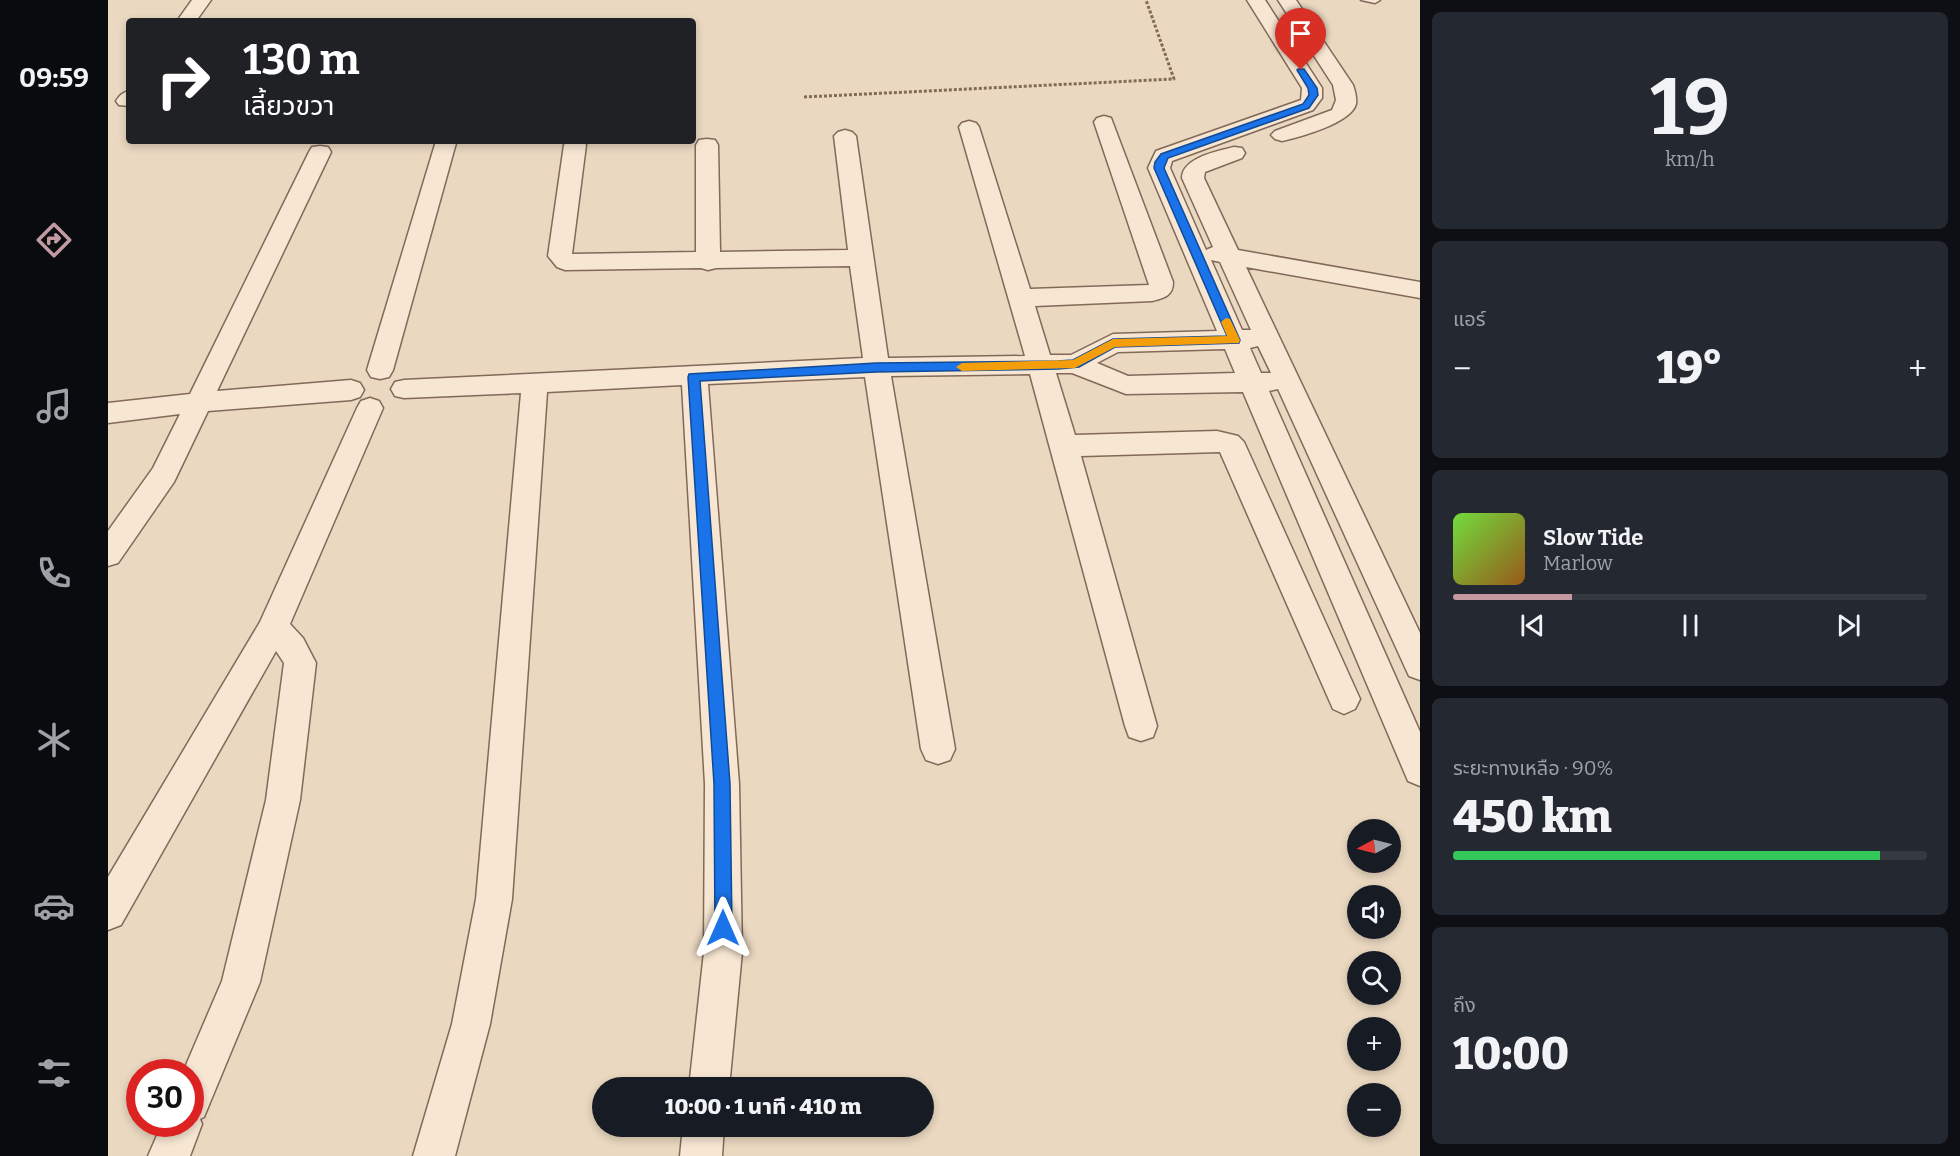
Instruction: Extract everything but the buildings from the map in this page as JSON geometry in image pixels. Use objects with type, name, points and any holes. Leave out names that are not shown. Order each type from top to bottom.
[{"type":"street","points":[[188,18],[202,0]]},
{"type":"street","points":[[1256,0],[1312,88],[1311,99],[1306,106],[1164,156],[1159,168],[1253,383],[1408,717],[1420,770]]},
{"type":"street","points":[[1287,0],[1343,85],[1347,101],[1345,108],[1331,117],[1197,167],[1193,171],[1193,178],[1420,666]]},
{"type":"street","points":[[1311,99],[1345,108]]},
{"type":"street","points":[[1020,298],[1152,293],[1161,289],[1161,282],[1104,122]]},
{"type":"street","points":[[969,127],[1065,447],[1141,726]]},
{"type":"street","points":[[846,136],[860,258],[876,367],[938,748]]},
{"type":"street","points":[[380,370],[445,144]]},
{"type":"street","points":[[575,145],[560,256],[565,262],[708,262],[860,258]]},
{"type":"street","points":[[707,145],[708,262]]},
{"type":"street","points":[[108,554],[164,474],[320,152]]},
{"type":"street","points":[[1194,251],[1420,290]]},
{"type":"street","points":[[108,413],[200,402],[360,399],[384,406],[394,401],[404,389],[535,382],[694,377],[876,367],[1075,364],[1113,343],[1269,339]]},
{"type":"street","points":[[1075,364],[1126,385],[1288,381]]},
{"type":"street","points":[[108,912],[272,629],[360,399],[361,376],[380,370],[397,373],[402,377],[404,389]]},
{"type":"street","points":[[694,377],[722,784],[723,952],[710,1077]]},
{"type":"street","points":[[434,1156],[471,1024],[494,899],[535,382]]},
{"type":"street","points":[[1065,447],[1217,441],[1228,443],[1234,449],[1344,699]]},
{"type":"street","points":[[204,1070],[241,982],[283,800],[300,663],[296,651],[285,638],[272,629]]},
{"type":"street","points":[[168,1156],[176,1137]]},
{"type":"street","points":[[701,1156],[703,1137]]},
{"type":"lane","points":[[1366,0],[1375,0]]},
{"type":"path","points":[[804,97],[1174,79],[1146,0]]},
{"type":"slow traffic","points":[[962,367],[1075,364],[1113,343],[1234,340],[1226,322]]},
{"type":"route","points":[[723,928],[722,784],[694,377],[876,367],[1075,364],[1113,343],[1234,340],[1159,168],[1160,162],[1164,156],[1306,106],[1313,95],[1312,88],[1301,70]]}]
